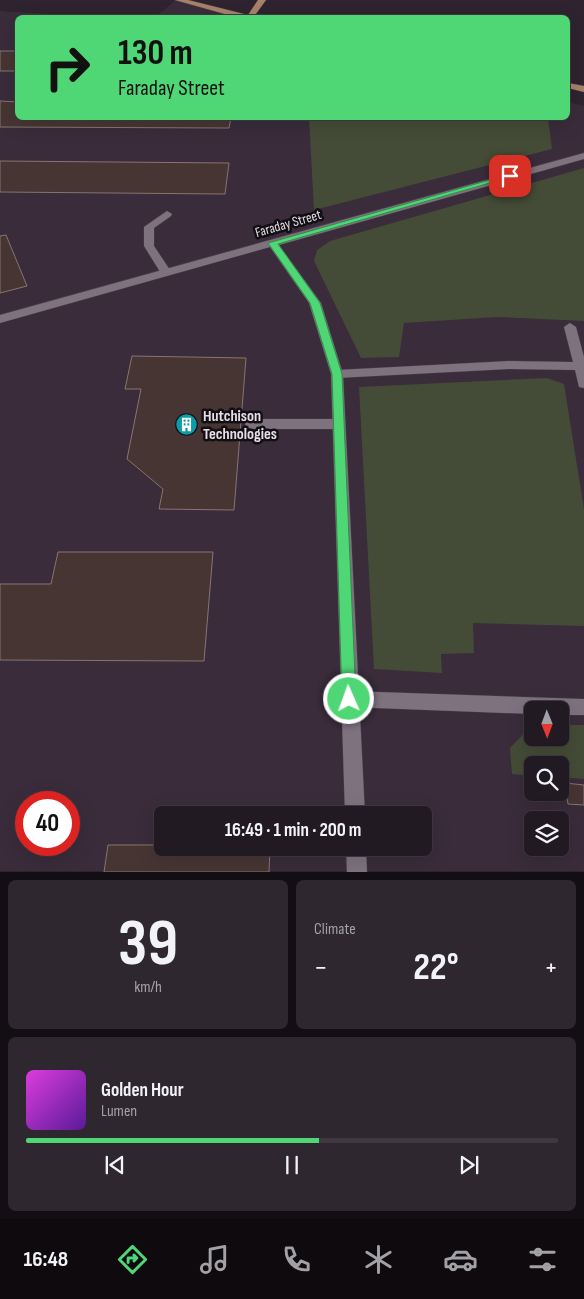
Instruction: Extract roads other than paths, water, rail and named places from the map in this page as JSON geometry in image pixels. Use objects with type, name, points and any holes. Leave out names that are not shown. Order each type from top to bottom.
[{"type":"main road","points":[[179,0],[242,15]]},
{"type":"main road","points":[[251,15],[262,0]]},
{"type":"main road","points":[[570,86],[584,90]]},
{"type":"street","name":"Faraday Street","points":[[0,319],[584,156]]},
{"type":"street","points":[[166,273],[149,246],[149,226],[167,214]]},
{"type":"street","points":[[272,243],[315,303],[337,374],[354,806]]},
{"type":"street","points":[[570,327],[580,366]]},
{"type":"street","points":[[252,424],[338,424]]},
{"type":"street","points":[[349,699],[584,707]]},
{"type":"street","points":[[356,856],[357,872]]},
{"type":"lane","points":[[337,374],[509,365],[580,366],[584,384]]},
{"type":"place","name":"Hutchison Technologies","points":[[187,424]]}]
